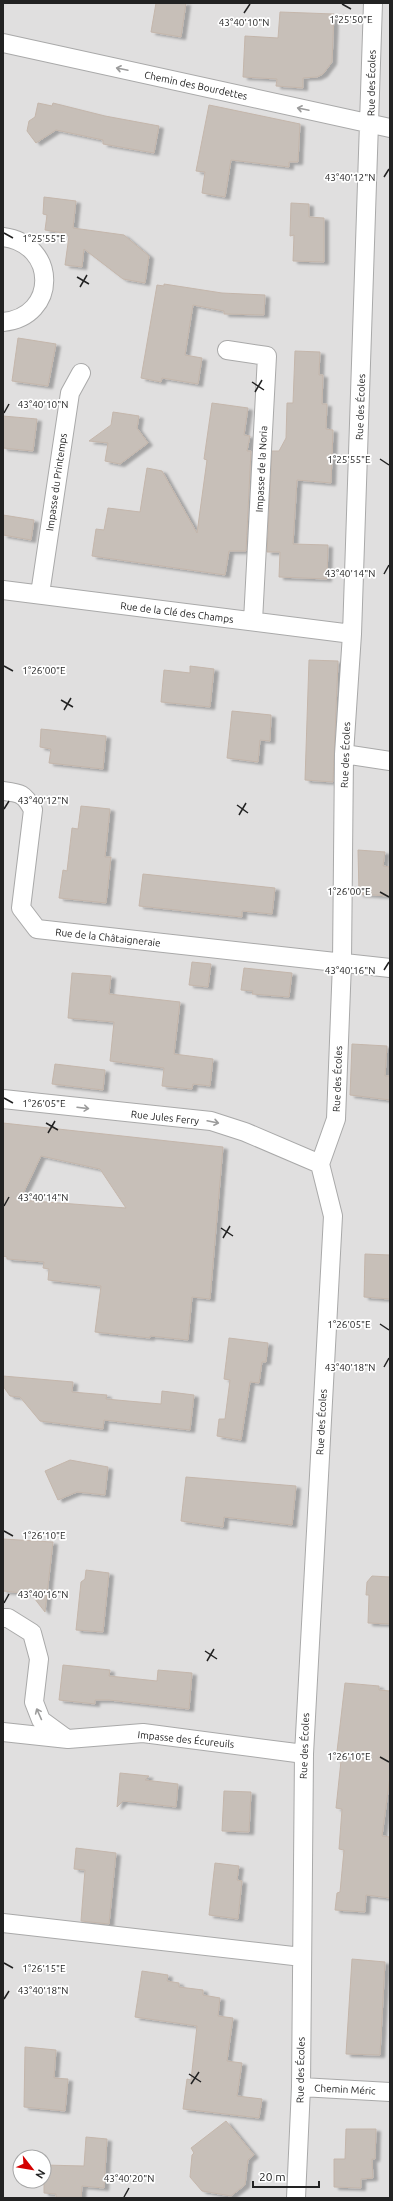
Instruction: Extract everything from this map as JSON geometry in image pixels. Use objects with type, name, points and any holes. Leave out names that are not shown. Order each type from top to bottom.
[{"type":"street","name":"Rue des Écoles","points":[[296,2198],[300,2087],[304,1754],[333,1216],[320,1164],[336,1119],[342,963],[344,754],[352,634],[373,3]]},
{"type":"street","name":"Chemin des Bourdettes","points":[[3,43],[370,122],[390,128]]},
{"type":"street","points":[[3,237],[27,244],[37,254],[43,266],[45,280],[42,294],[36,306],[26,315],[12,321],[3,322]]},
{"type":"street","name":"Impasse de la Noria","points":[[228,350],[267,356],[253,621]]},
{"type":"street","name":"Impasse du Printemps","points":[[40,594],[70,393],[80,373]]},
{"type":"street","name":"Rue de la Clé des Champs","points":[[3,590],[352,634]]},
{"type":"street","points":[[344,754],[390,761]]},
{"type":"street","name":"Rue de la Châtaigneraie","points":[[3,791],[20,793],[28,800],[33,810],[21,908],[37,929],[390,968]]},
{"type":"street","name":"Rue Jules Ferry","points":[[3,1099],[211,1121],[245,1132],[320,1164]]},
{"type":"street","points":[[3,1618],[8,1618],[32,1633],[39,1659],[34,1702],[41,1720],[68,1739]]},
{"type":"street","name":"Impasse des Écureuils","points":[[3,1732],[68,1739],[143,1733],[304,1754]]},
{"type":"street","points":[[3,1923],[302,1956]]},
{"type":"street","name":"Chemin Méric","points":[[300,2087],[390,2092]]},
{"type":"shaded area","points":[[3,3],[390,3],[390,2198],[3,2198]]},
{"type":"building","points":[[156,3],[186,3],[181,37],[151,32]]},
{"type":"building","points":[[280,12],[334,14],[332,62],[323,74],[317,77],[303,78],[303,88],[276,86],[277,79],[243,77],[245,36],[278,38]]},
{"type":"building","points":[[38,103],[52,106],[53,103],[105,116],[159,126],[154,153],[103,144],[103,140],[56,130],[36,143],[27,131],[29,121],[35,117]]},
{"type":"building","points":[[209,105],[300,124],[298,162],[289,162],[289,167],[231,160],[225,197],[202,193],[205,172],[196,171]]},
{"type":"building","points":[[44,197],[76,201],[73,228],[124,235],[149,256],[145,283],[123,279],[84,249],[82,267],[65,265],[69,236],[64,233],[45,230],[47,215],[43,214]]},
{"type":"building","points":[[291,203],[309,204],[309,217],[324,218],[324,262],[293,261],[294,235],[290,236]]},
{"type":"building","points":[[164,284],[222,293],[265,295],[264,315],[224,314],[224,311],[193,305],[185,355],[202,358],[198,384],[162,378],[161,382],[141,378],[157,285],[164,286]]},
{"type":"building","points":[[18,338],[56,344],[48,386],[12,381]]},
{"type":"building","points":[[295,351],[320,352],[319,375],[323,375],[322,404],[327,404],[326,429],[333,430],[331,483],[297,480],[293,544],[328,545],[327,579],[279,577],[280,552],[267,552],[272,451],[279,451],[286,438],[287,403],[293,403]]},
{"type":"building","points":[[212,403],[248,408],[244,435],[250,436],[247,451],[251,451],[246,551],[229,551],[225,575],[92,556],[96,529],[104,530],[108,508],[140,512],[147,468],[162,471],[197,533],[207,460],[204,459]]},
{"type":"building","points":[[113,412],[139,416],[137,428],[148,443],[120,464],[105,461],[108,443],[89,441],[111,425]]},
{"type":"building","points":[[3,416],[37,419],[33,451],[3,448]]},
{"type":"building","points":[[3,515],[34,520],[31,540],[3,535]]},
{"type":"building","points":[[309,660],[338,661],[333,782],[305,780]]},
{"type":"building","points":[[190,666],[214,669],[210,707],[161,702],[164,670],[190,673]]},
{"type":"building","points":[[232,711],[271,715],[270,741],[260,740],[258,762],[227,758]]},
{"type":"building","points":[[41,729],[106,736],[103,769],[49,763],[51,749],[40,747]]},
{"type":"building","points":[[81,806],[110,809],[105,857],[111,857],[106,903],[59,898],[63,870],[67,871],[72,828],[78,829]]},
{"type":"building","points":[[358,850],[385,852],[383,866],[390,867],[390,896],[359,894]]},
{"type":"building","points":[[143,874],[275,888],[272,914],[242,911],[242,917],[139,906]]},
{"type":"building","points":[[192,962],[211,964],[208,987],[189,985]]},
{"type":"building","points":[[244,968],[292,973],[289,997],[252,994],[253,991],[241,990]]},
{"type":"building","points":[[72,973],[111,976],[109,994],[180,1002],[174,1054],[213,1059],[210,1086],[193,1084],[192,1089],[162,1086],[164,1068],[110,1061],[114,1022],[68,1018]]},
{"type":"building","points":[[352,1044],[387,1046],[385,1076],[390,1076],[390,1100],[350,1095]]},
{"type":"building","points":[[55,1064],[105,1070],[103,1090],[52,1084]]},
{"type":"building","points":[[3,1123],[223,1147],[210,1299],[192,1297],[188,1340],[150,1336],[150,1338],[95,1332],[101,1286],[48,1280],[49,1269],[43,1268],[44,1262],[7,1259],[7,1257],[3,1256]],"holes":[[[41,1156],[100,1169],[126,1208],[20,1200]]]},
{"type":"building","points":[[365,1254],[390,1255],[390,1299],[364,1297]]},
{"type":"building","points":[[229,1338],[268,1343],[266,1362],[262,1362],[259,1383],[250,1382],[241,1440],[217,1436],[219,1419],[225,1419],[230,1380],[224,1379]]},
{"type":"building","points":[[3,1376],[73,1382],[72,1392],[107,1395],[106,1399],[161,1404],[162,1391],[194,1395],[190,1430],[104,1420],[103,1429],[40,1421],[20,1397],[10,1396],[3,1386]]},
{"type":"building","points":[[70,1460],[108,1467],[105,1495],[77,1492],[58,1500],[45,1471]]},
{"type":"building","points":[[186,1477],[296,1486],[292,1525],[224,1517],[223,1527],[181,1521]]},
{"type":"building","points":[[3,1539],[53,1542],[45,1612],[31,1594],[3,1591]]},
{"type":"building","points":[[86,1570],[109,1573],[103,1632],[76,1630],[81,1582],[85,1579]]},
{"type":"building","points":[[372,1576],[390,1577],[390,1624],[368,1623],[369,1595],[366,1595],[367,1582]]},
{"type":"building","points":[[63,1665],[110,1670],[109,1676],[157,1681],[158,1670],[192,1673],[189,1709],[109,1700],[95,1700],[95,1704],[59,1700]]},
{"type":"building","points":[[345,1683],[379,1686],[379,1690],[390,1691],[390,1777],[382,1836],[390,1837],[390,1898],[366,1895],[365,1912],[335,1910],[337,1893],[340,1892],[344,1850],[339,1849],[342,1809],[336,1808],[341,1761],[336,1760]]},
{"type":"building","points":[[120,1773],[149,1776],[145,1780],[178,1784],[176,1807],[123,1801],[117,1807]]},
{"type":"building","points":[[224,1791],[251,1792],[249,1832],[222,1831]]},
{"type":"building","points":[[76,1848],[116,1853],[109,1924],[81,1921],[85,1870],[74,1869]]},
{"type":"building","points":[[215,1863],[239,1866],[237,1880],[242,1881],[238,1919],[209,1915]]},
{"type":"building","points":[[352,1959],[385,1962],[380,2055],[346,2054]]},
{"type":"building","points":[[142,1971],[168,1975],[167,1981],[179,1983],[179,1987],[203,1990],[203,1995],[220,1998],[218,2016],[233,2018],[227,2061],[242,2063],[237,2096],[262,2099],[259,2118],[183,2109],[187,2079],[191,2080],[197,2026],[135,2017]]},
{"type":"building","points":[[25,2047],[56,2050],[54,2078],[68,2079],[65,2111],[24,2107]]},
{"type":"building","points":[[226,2121],[254,2155],[248,2160],[245,2185],[231,2196],[202,2191],[190,2177],[192,2155],[194,2153],[191,2148]]},
{"type":"building","points":[[346,2129],[376,2129],[375,2159],[372,2159],[373,2178],[361,2179],[361,2188],[334,2187],[334,2159],[345,2159]]},
{"type":"building","points":[[86,2137],[107,2139],[104,2188],[82,2186],[81,2198],[56,2198],[56,2194],[44,2193],[44,2189],[52,2189],[52,2165],[84,2166]]}]
